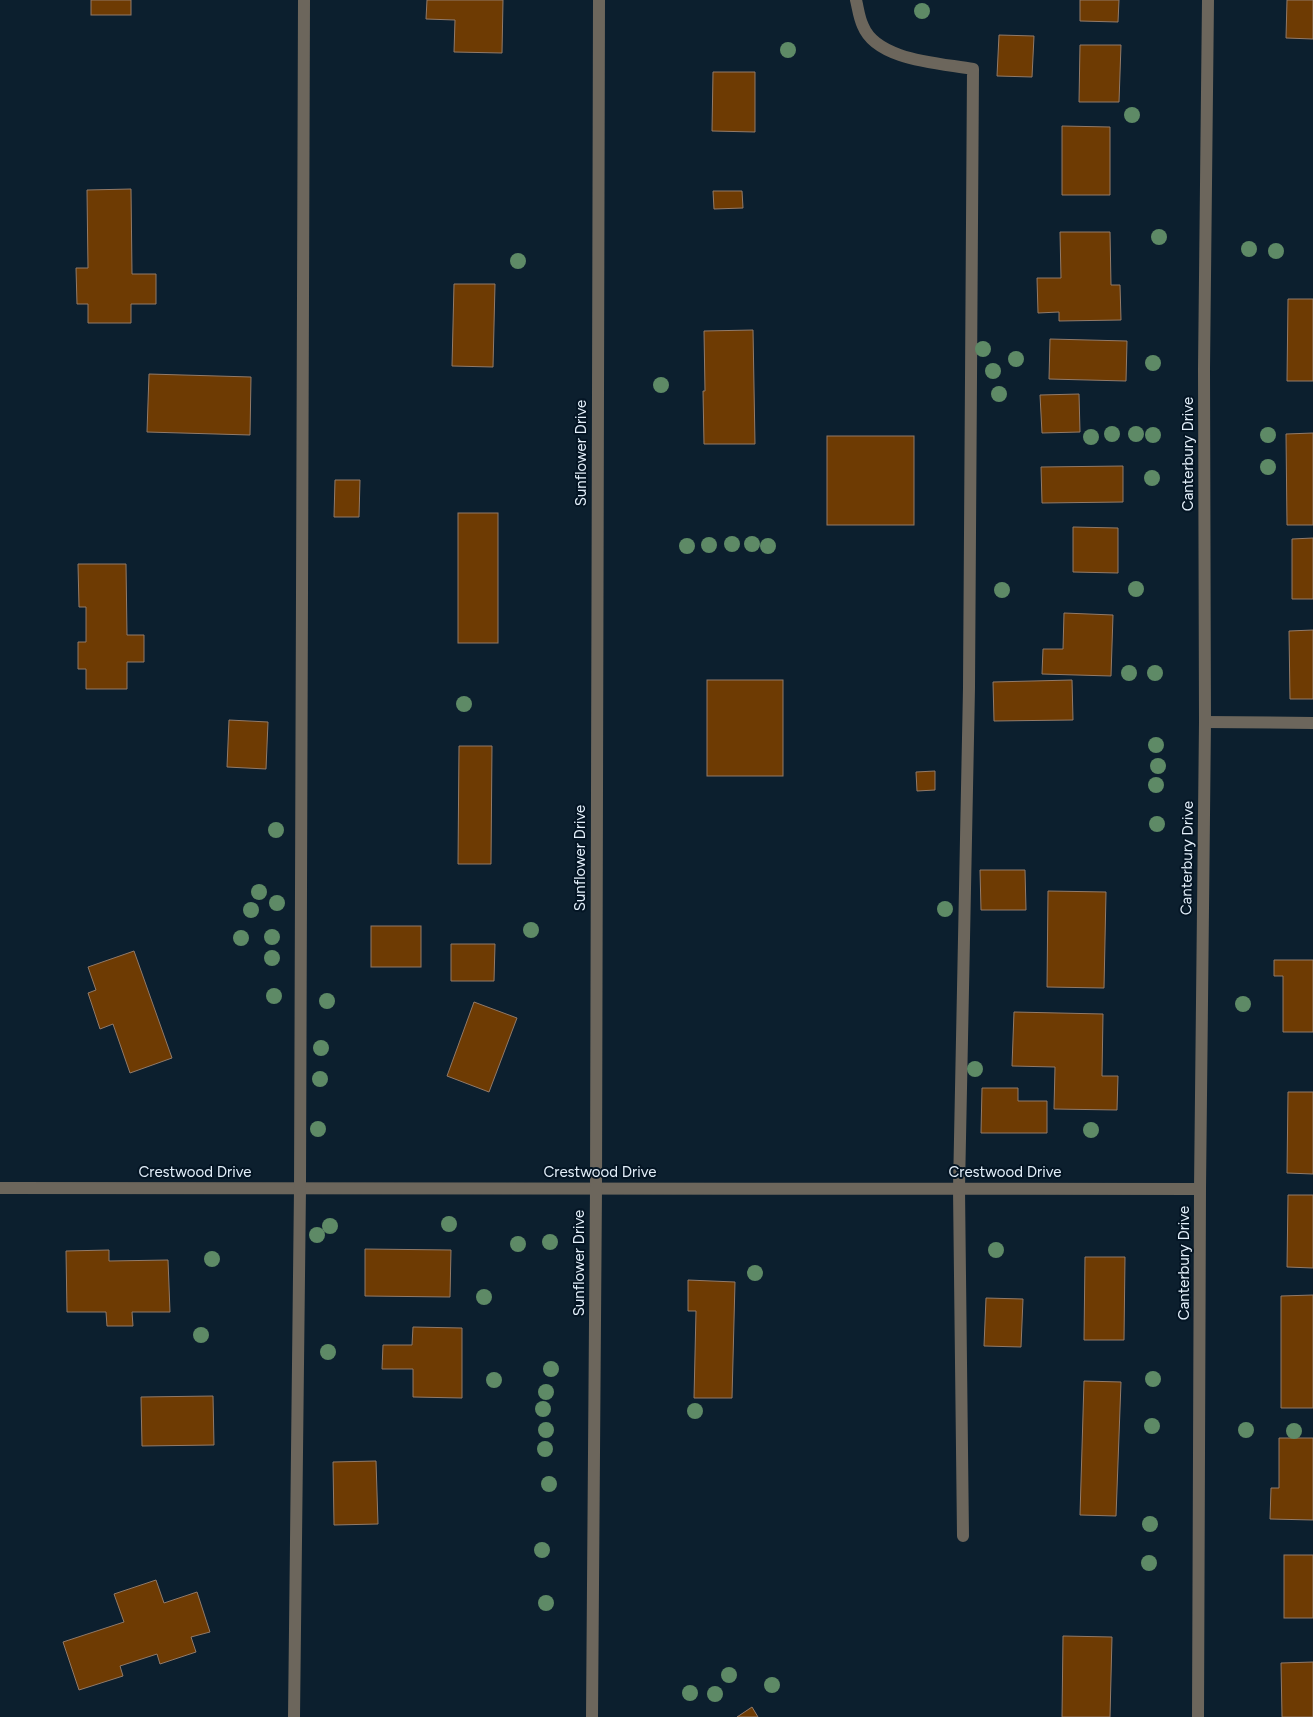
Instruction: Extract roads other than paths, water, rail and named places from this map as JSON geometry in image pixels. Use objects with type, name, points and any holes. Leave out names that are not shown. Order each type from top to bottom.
[{"type":"street","points":[[294,1717],[300,1188],[304,0]]},
{"type":"street","name":"Sunflower Drive","points":[[592,1717],[596,1188],[599,0]]},
{"type":"street","points":[[856,0],[863,28],[877,45],[900,56],[974,69],[969,698],[959,1188],[963,1536]]},
{"type":"street","name":"Canterbury Drive","points":[[1198,1717],[1200,1188],[1205,722],[1204,369],[1208,0]]},
{"type":"street","points":[[1205,722],[1313,723]]},
{"type":"street","name":"Crestwood Drive","points":[[0,1188],[1200,1188]]}]
